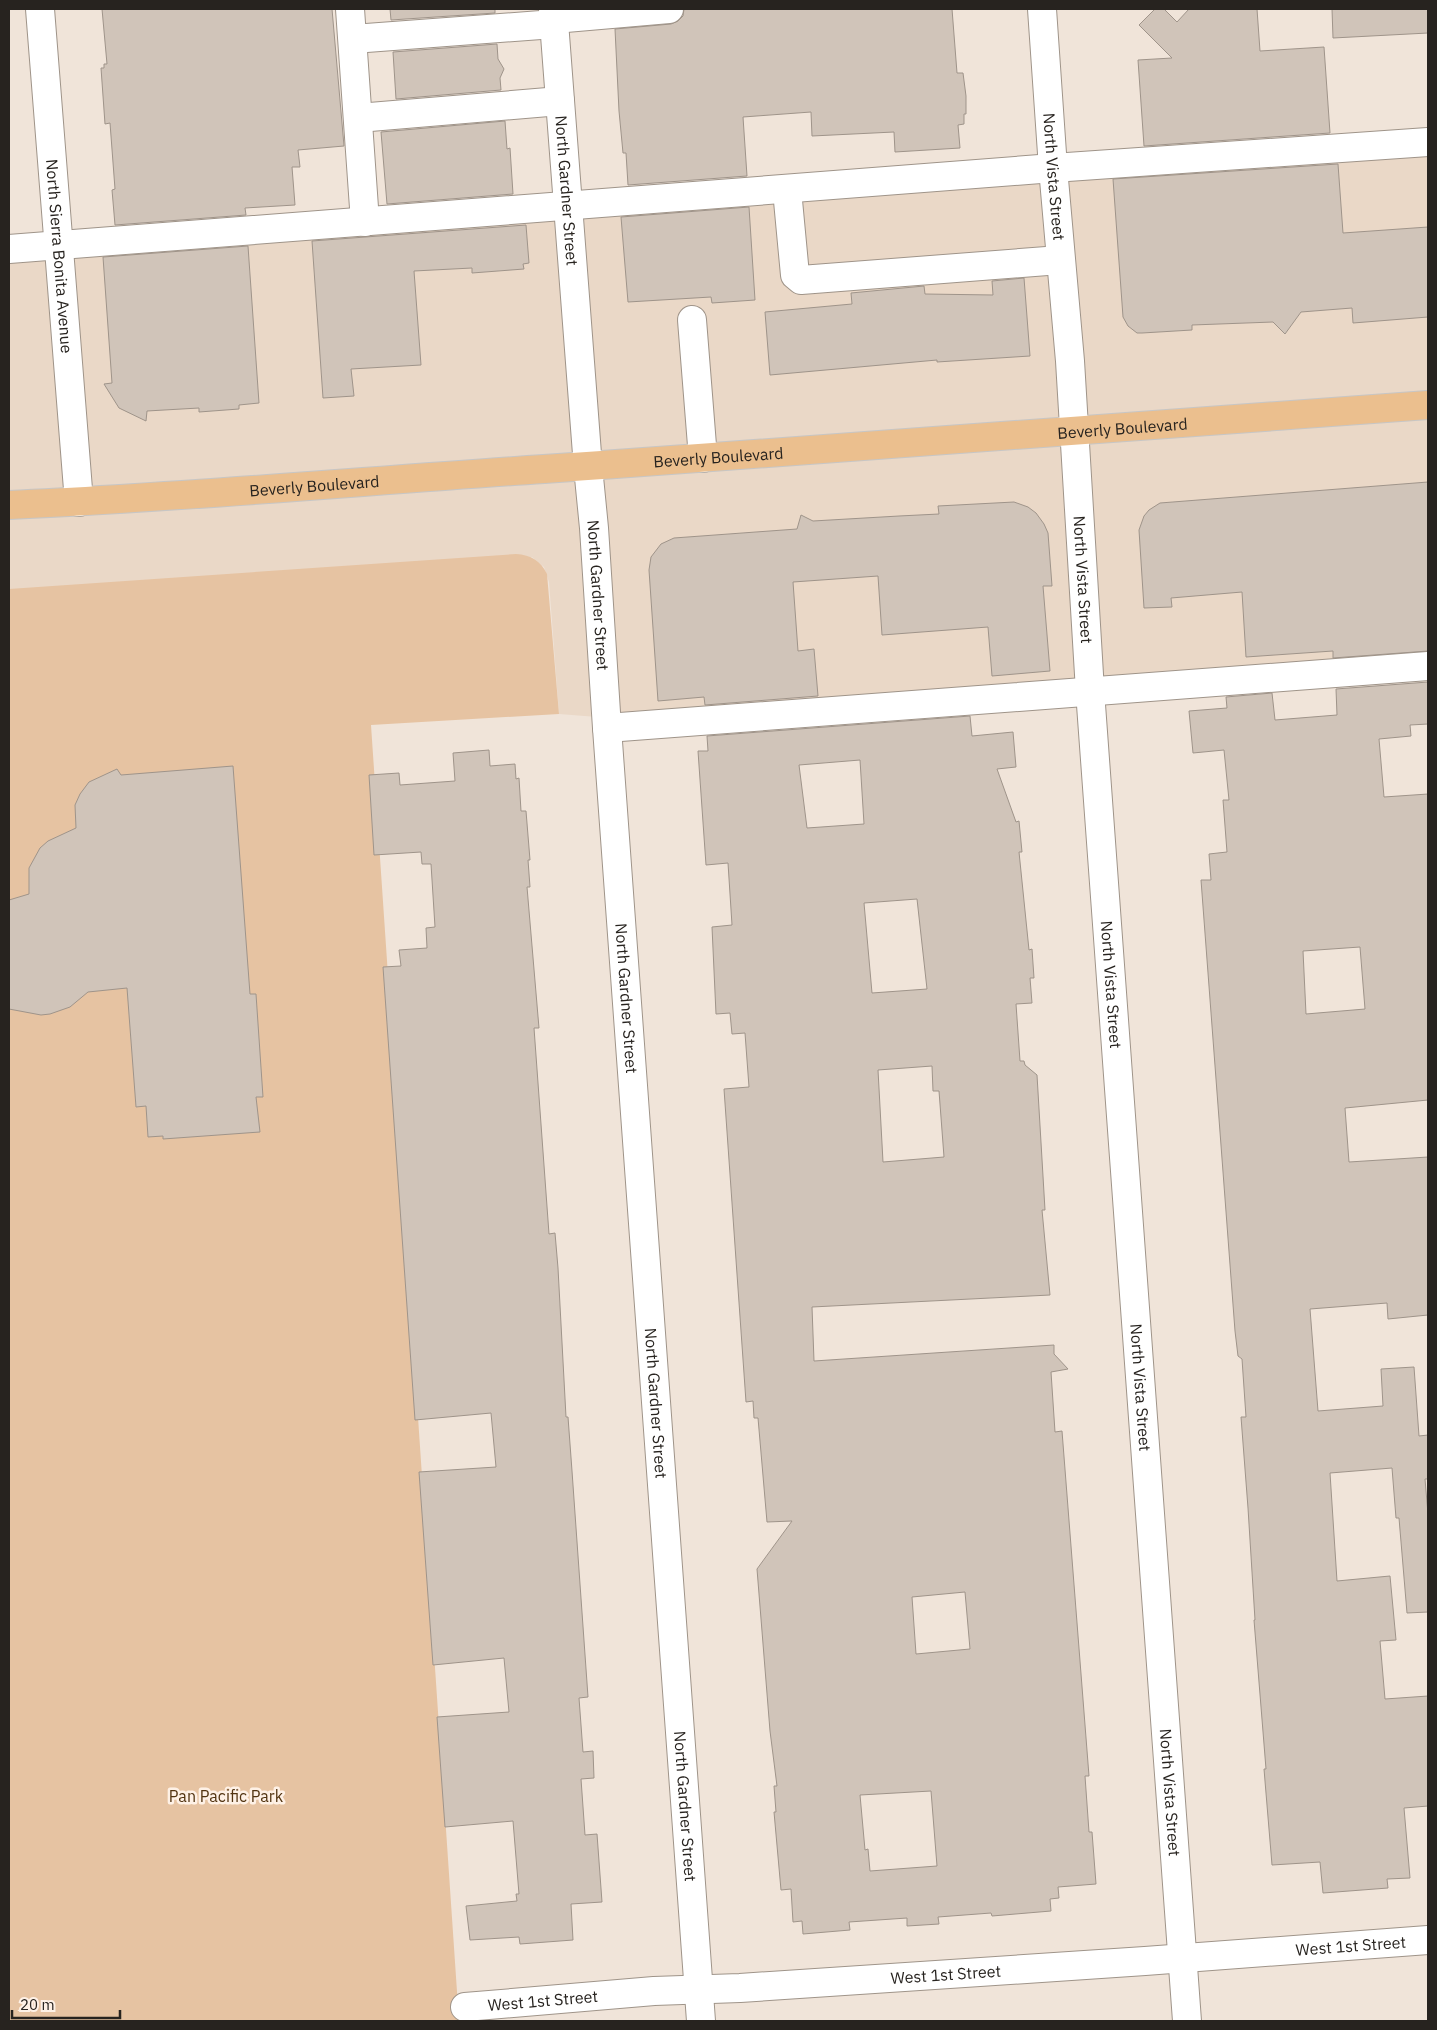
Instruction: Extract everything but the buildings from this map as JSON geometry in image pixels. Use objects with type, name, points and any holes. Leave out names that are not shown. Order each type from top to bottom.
[{"type":"main road","name":"Beverly Boulevard","points":[[9,505],[79,502],[1074,433],[1428,405]]},
{"type":"street","name":"North Sierra Bonita Avenue","points":[[40,9],[79,502]]},
{"type":"street","points":[[350,9],[365,222]]},
{"type":"street","points":[[352,39],[554,17],[669,9]]},
{"type":"street","name":"North Vista Street","points":[[1042,9],[1052,168],[1070,362],[1090,691],[1187,2021]]},
{"type":"street","name":"North Gardner Street","points":[[554,17],[594,528],[701,2021]]},
{"type":"street","points":[[358,118],[560,102]]},
{"type":"street","points":[[9,249],[1052,168],[1428,142]]},
{"type":"street","points":[[787,190],[795,275],[801,280],[1060,260]]},
{"type":"street","points":[[692,320],[702,458]]},
{"type":"street","points":[[607,728],[1428,666]]},
{"type":"street","name":"West 1st Street","points":[[465,2007],[698,1989],[740,1988],[1428,1940]]},
{"type":"shaded area","points":[[1428,137],[1428,667],[648,721],[559,714],[549,582],[544,567],[532,557],[9,592],[9,244]]},
{"type":"green space","name":"Pan Pacific Park","points":[[516,554],[535,560],[547,574],[559,714],[371,725],[459,2021],[9,2021],[9,589]]}]
